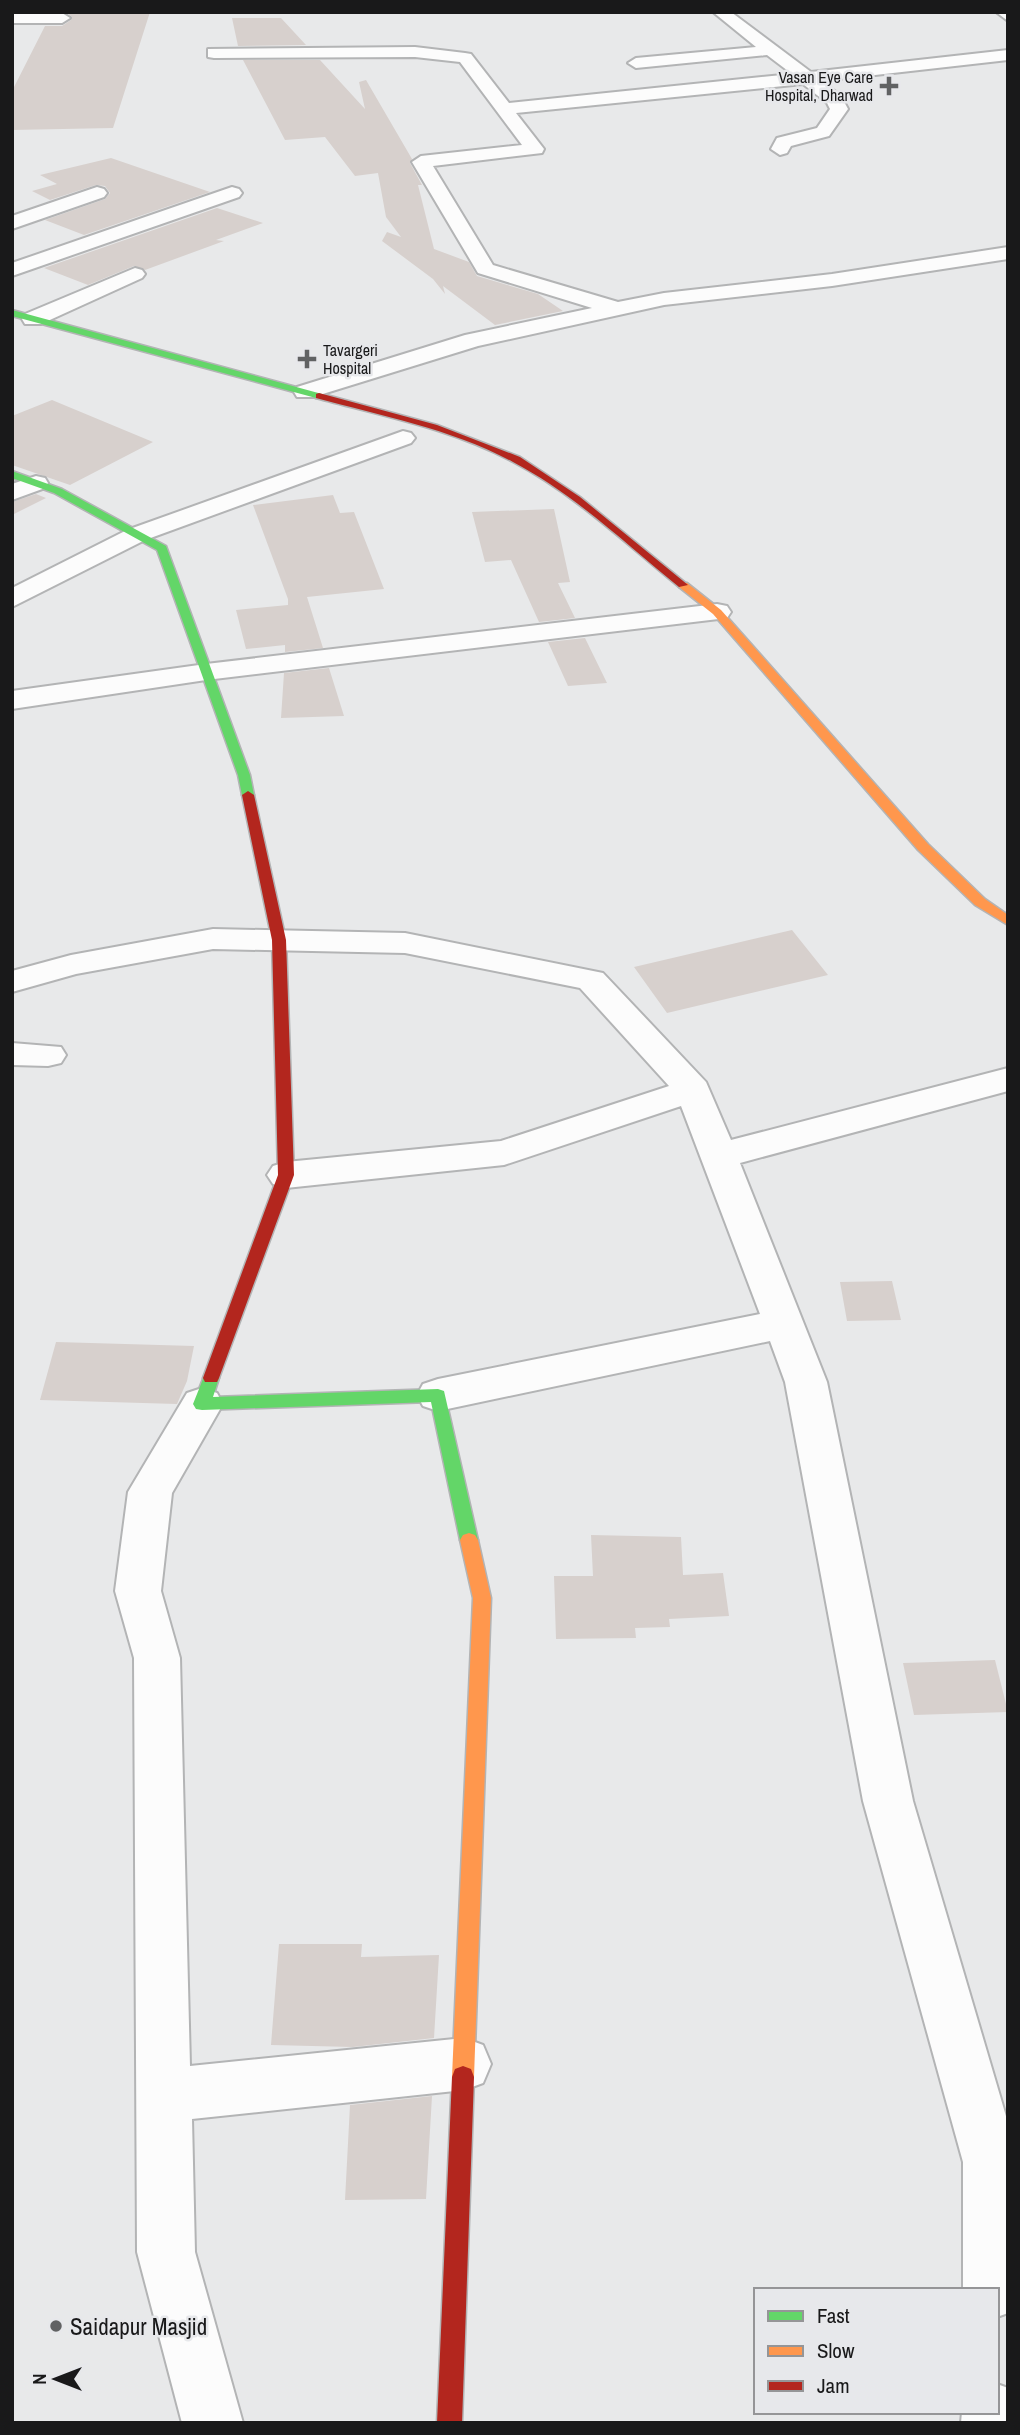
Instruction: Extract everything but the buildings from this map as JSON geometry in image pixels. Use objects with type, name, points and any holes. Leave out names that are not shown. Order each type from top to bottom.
[{"type":"street","points":[[721,12],[835,100],[839,109],[823,132],[783,142],[780,149]]},
{"type":"street","points":[[1004,12],[1008,16]]},
{"type":"street","points":[[12,18],[62,18]]},
{"type":"street","points":[[636,63],[771,51]]},
{"type":"street","points":[[214,53],[415,52],[465,58],[535,149],[421,162],[485,269],[617,309]]},
{"type":"street","points":[[503,109],[1008,55]]},
{"type":"street","points":[[12,223],[97,193]]},
{"type":"street","points":[[12,270],[232,193]]},
{"type":"street","points":[[305,392],[473,340],[664,299],[832,280],[1008,253]]},
{"type":"street","points":[[33,319],[135,274]]},
{"type":"street","points":[[12,313],[406,420],[501,452],[540,473],[717,612],[923,847],[980,902],[1008,921]]},
{"type":"street","points":[[12,599],[136,535],[403,438]]},
{"type":"street","points":[[12,474],[58,491],[162,548],[244,775],[279,940],[286,1175],[202,1404],[150,1492],[138,1591],[157,1658],[166,2252],[213,2423]]},
{"type":"street","points":[[12,493],[36,483]]},
{"type":"street","points":[[12,700],[206,672],[717,612]]},
{"type":"street","points":[[12,982],[71,965],[213,939],[405,943],[592,980],[693,1090],[806,1382],[888,1801],[1000,2163],[992,2288]]},
{"type":"street","points":[[12,1054],[48,1055]]},
{"type":"street","points":[[718,1156],[1008,1079]]},
{"type":"street","points":[[286,1175],[504,1153],[693,1090]]},
{"type":"street","points":[[202,1404],[438,1395],[782,1324]]},
{"type":"street","points":[[438,1395],[482,1598],[449,2423]]},
{"type":"street","points":[[164,2095],[464,2064]]},
{"type":"traffic: fast","points":[[12,313],[319,396]]},
{"type":"traffic: fast","points":[[12,474],[58,491],[162,548],[244,775],[248,795]]},
{"type":"traffic: fast","points":[[211,1378],[202,1404],[438,1395],[469,1540]]},
{"type":"traffic: slow","points":[[683,585],[717,612],[923,847],[980,902],[1008,921]]},
{"type":"traffic: slow","points":[[463,2077],[482,1598],[469,1540]]},
{"type":"traffic: jam","points":[[319,396],[433,427],[516,459],[577,499],[683,585]]},
{"type":"traffic: jam","points":[[211,1378],[286,1175],[279,940],[248,795]]},
{"type":"traffic: jam","points":[[449,2423],[463,2077]]},
{"type":"place","name":"Vasan Eye Care Hospital, Dharwad","points":[[889,86]]},
{"type":"place","name":"Tavargeri Hospital","points":[[307,359]]},
{"type":"place","name":"Saidapur Masjid","points":[[56,2326]]}]
